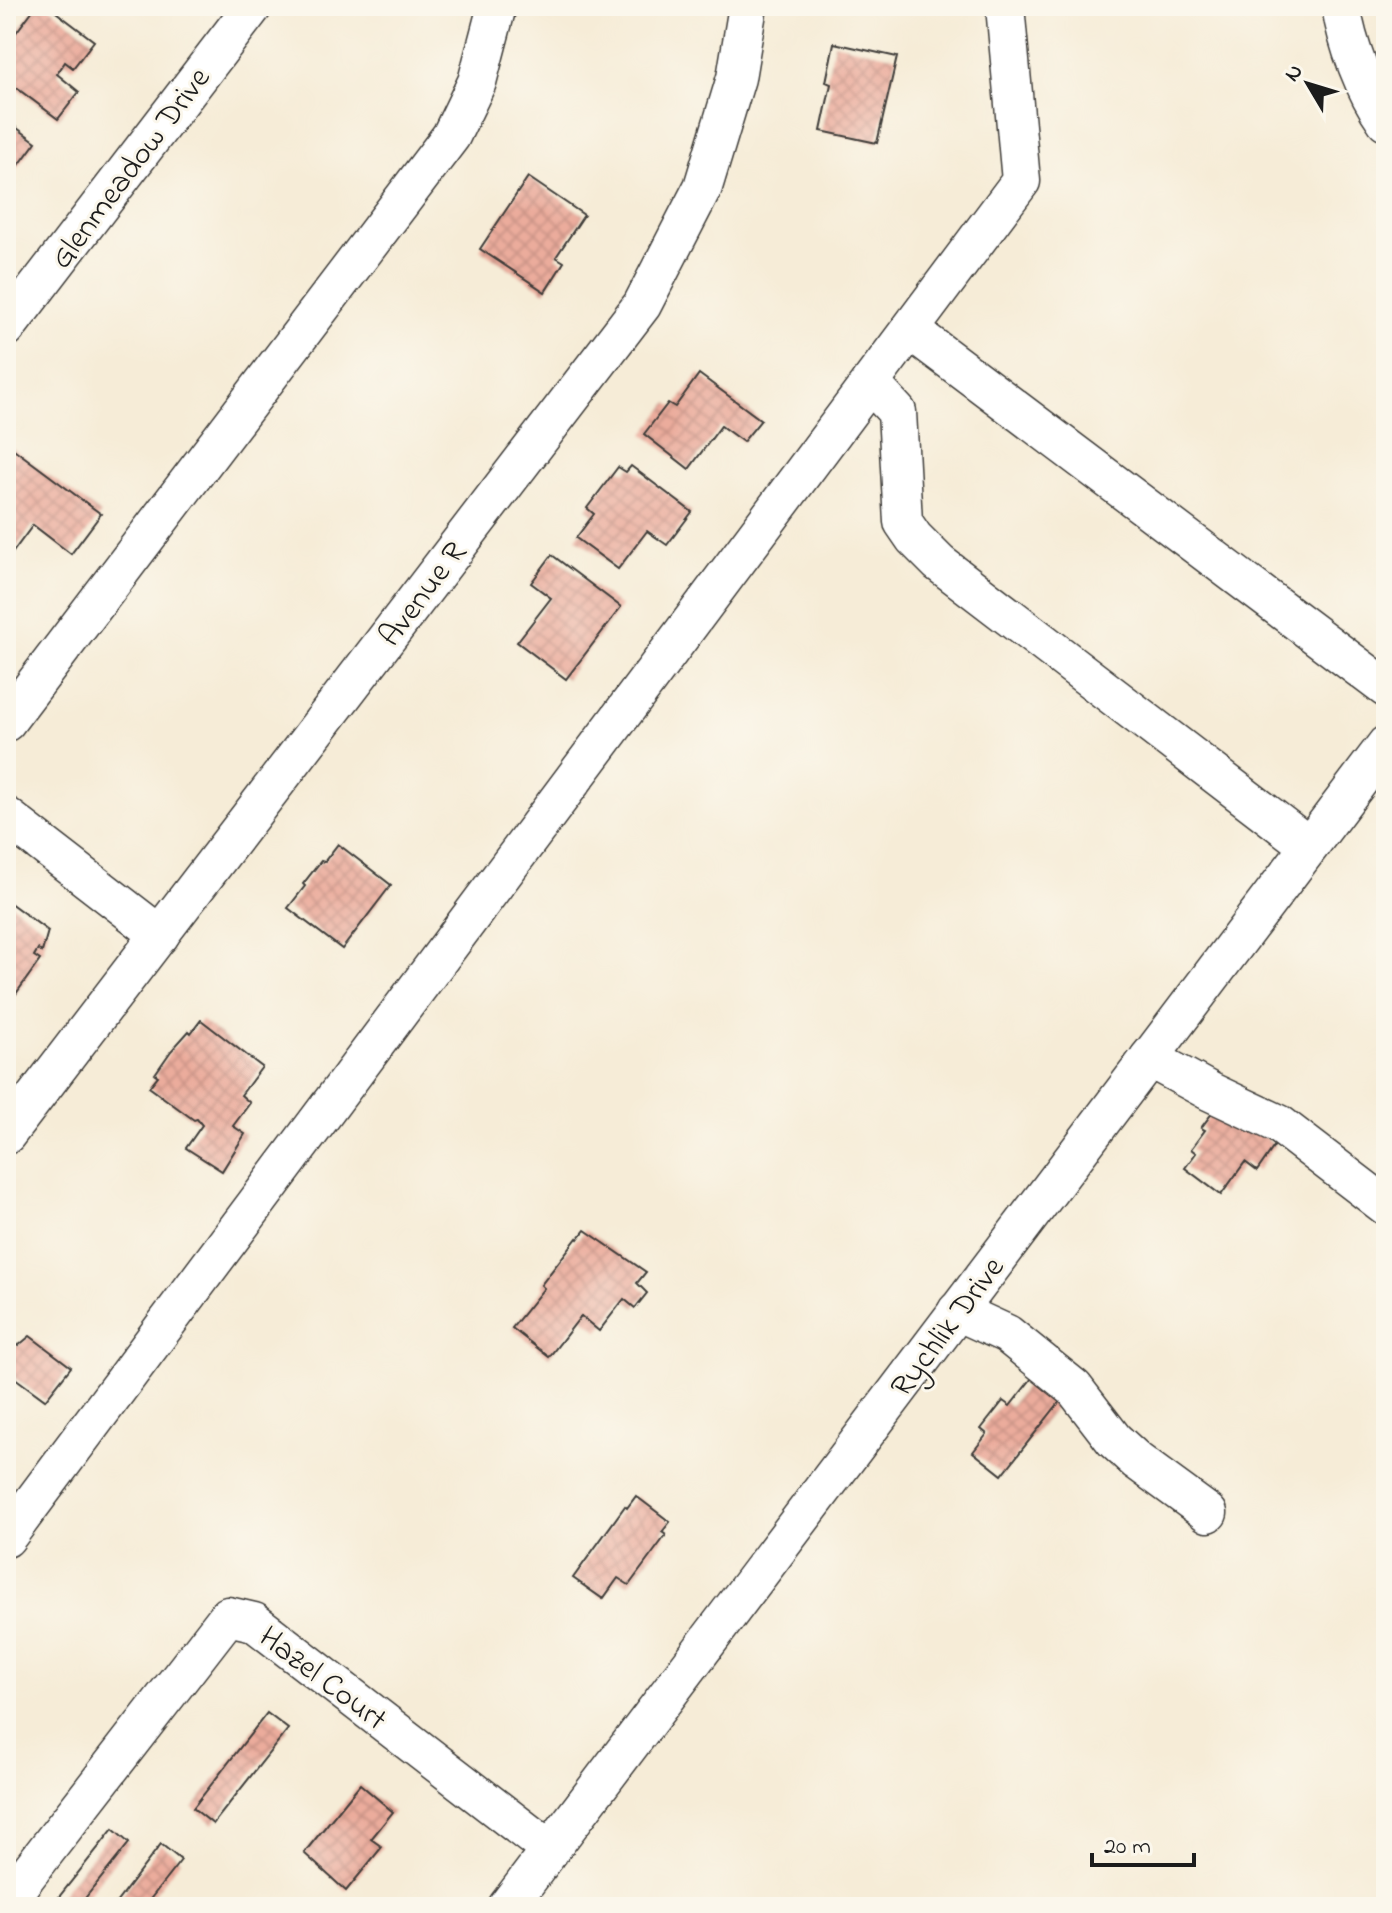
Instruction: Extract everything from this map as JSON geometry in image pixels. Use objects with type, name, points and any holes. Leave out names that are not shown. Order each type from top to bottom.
[{"type":"street","name":"Glenmeadow Drive","points":[[6,328],[253,6]]},
{"type":"street","points":[[6,722],[451,136],[477,82],[497,6]]},
{"type":"street","name":"Avenue R","points":[[6,1135],[642,305],[703,187],[736,78],[748,6]]},
{"type":"street","points":[[6,1538],[1021,181],[1005,6]]},
{"type":"street","points":[[1341,6],[1345,30],[1362,74],[1374,104],[1386,121]]},
{"type":"street","points":[[910,330],[1386,688]]},
{"type":"street","points":[[870,383],[897,412],[903,522],[914,538],[939,563],[1309,846]]},
{"type":"street","name":"Rychlik Drive","points":[[507,1907],[1386,745]]},
{"type":"street","points":[[6,816],[160,935]]},
{"type":"street","points":[[1149,1058],[1279,1124],[1386,1206]]},
{"type":"street","points":[[957,1311],[1007,1334],[1074,1388],[1114,1440],[1137,1461],[1208,1513]]},
{"type":"street","name":"Hazel Court","points":[[6,1902],[228,1616],[254,1622],[550,1850]]},
{"type":"building","points":[[36,6],[48,6],[94,41],[73,68],[65,62],[57,74],[79,92],[58,119],[6,80],[6,46]]},
{"type":"building","points":[[834,43],[897,57],[877,143],[821,131],[831,84],[826,82]]},
{"type":"building","points":[[6,120],[36,142],[8,180],[6,178]]},
{"type":"building","points":[[528,177],[584,215],[556,257],[564,262],[545,292],[480,249]]},
{"type":"building","points":[[699,374],[761,420],[743,442],[721,426],[689,469],[644,434],[668,403],[675,407]]},
{"type":"building","points":[[11,447],[101,514],[71,554],[33,525],[10,556],[6,553],[6,454]]},
{"type":"building","points":[[631,466],[692,512],[667,545],[647,531],[618,569],[576,538],[594,514],[587,508],[618,467],[626,472]]},
{"type":"building","points":[[552,555],[621,607],[566,679],[517,642],[551,598],[531,583]]},
{"type":"building","points":[[338,844],[391,885],[342,949],[288,908],[305,886],[303,884]]},
{"type":"building","points":[[6,900],[48,931],[42,952],[38,949],[34,956],[40,960],[10,1002],[6,999]]},
{"type":"building","points":[[201,1020],[262,1067],[241,1095],[250,1103],[233,1126],[245,1134],[222,1171],[186,1148],[202,1125],[197,1119],[194,1120],[149,1087],[171,1051]]},
{"type":"building","points":[[1219,1104],[1275,1145],[1257,1171],[1245,1162],[1221,1195],[1185,1168],[1196,1153],[1191,1149],[1205,1130],[1201,1128]]},
{"type":"building","points":[[585,1230],[646,1272],[637,1283],[647,1293],[635,1308],[624,1299],[599,1331],[581,1316],[549,1357],[512,1328],[544,1288],[541,1285]]},
{"type":"building","points":[[6,1335],[18,1346],[30,1336],[71,1367],[45,1400],[15,1378],[6,1389]]},
{"type":"building","points":[[1036,1373],[1065,1395],[1002,1475],[973,1452],[987,1434],[981,1429],[1003,1401],[1010,1406]]},
{"type":"building","points":[[636,1496],[670,1522],[662,1532],[666,1535],[629,1585],[618,1578],[603,1599],[573,1578],[625,1506],[627,1508]]},
{"type":"building","points":[[267,1713],[288,1729],[213,1824],[193,1808]]},
{"type":"building","points":[[360,1784],[393,1812],[371,1839],[382,1847],[346,1891],[304,1853]]},
{"type":"building","points":[[113,1829],[129,1843],[78,1907],[51,1907]]},
{"type":"building","points":[[161,1844],[181,1860],[144,1907],[113,1907]]}]
